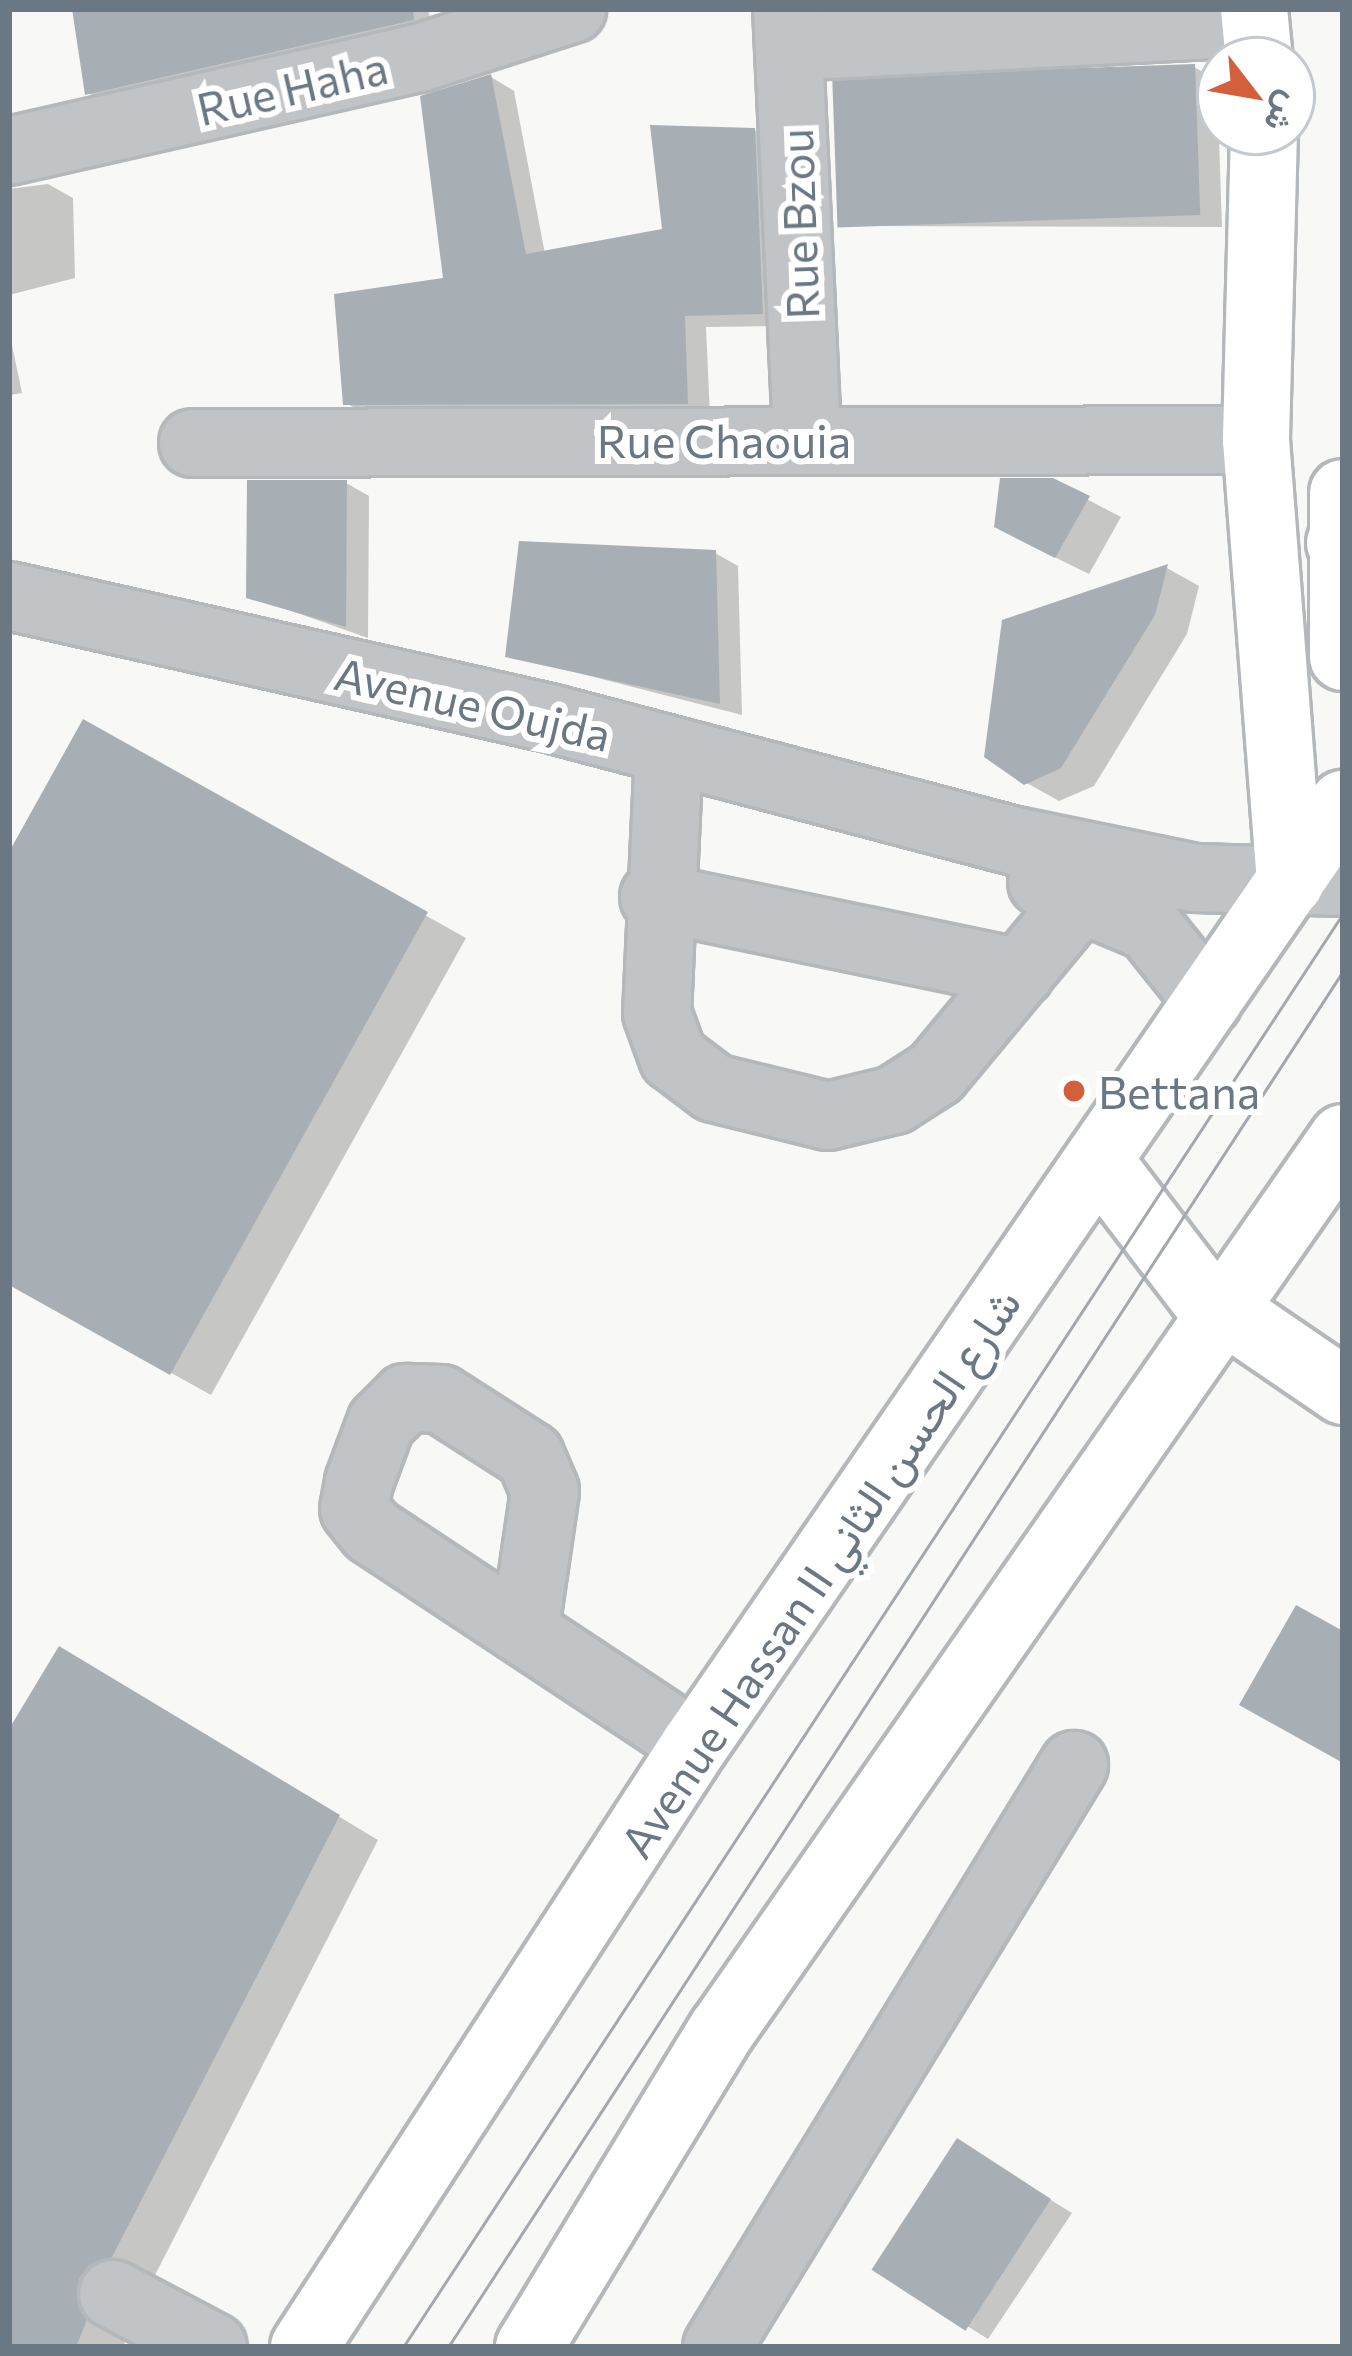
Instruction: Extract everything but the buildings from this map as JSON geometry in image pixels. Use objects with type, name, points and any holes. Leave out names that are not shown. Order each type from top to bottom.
[{"type":"main road","points":[[1263,156],[1256,440],[1316,882]]},
{"type":"main road","points":[[1342,527],[1343,657]]},
{"type":"main road","name":"Avenue Hassan II شارع الحسن الثاني","points":[[304,2347],[695,1745],[1208,1001],[1316,882],[1343,804]]},
{"type":"main road","points":[[529,2347],[722,2030],[1227,1315],[1343,1138]]},
{"type":"main road","points":[[1100,1162],[1227,1315],[1343,1391]]},
{"type":"street","name":"Rue Haha","points":[[9,151],[419,58],[572,9]]},
{"type":"street","points":[[788,28],[1255,31]]},
{"type":"street","name":"Rue Bzou","points":[[788,28],[807,439]]},
{"type":"street","name":"Rue Chaouia","points":[[193,443],[1256,440]]},
{"type":"street","name":"Avenue Oujda","points":[[9,596],[669,750],[933,823],[1194,878],[1316,882]]},
{"type":"street","points":[[669,750],[654,897],[657,1013],[673,1058],[714,1088],[777,1109],[828,1116],[894,1100],[936,1073],[1082,897]]},
{"type":"street","name":"Avenue Oujda","points":[[933,823],[1149,927],[1208,1001]]},
{"type":"street","points":[[654,897],[1020,973]]},
{"type":"street","points":[[525,1628],[695,1745]]},
{"type":"street","points":[[717,2347],[1074,1765]]},
{"type":"street","points":[[113,2294],[213,2347]]},
{"type":"tram line","points":[[403,2347],[1343,913]]},
{"type":"tram line","points":[[448,2347],[1343,971]]},
{"type":"place","name":"Bettana","points":[[1074,1091]]}]
